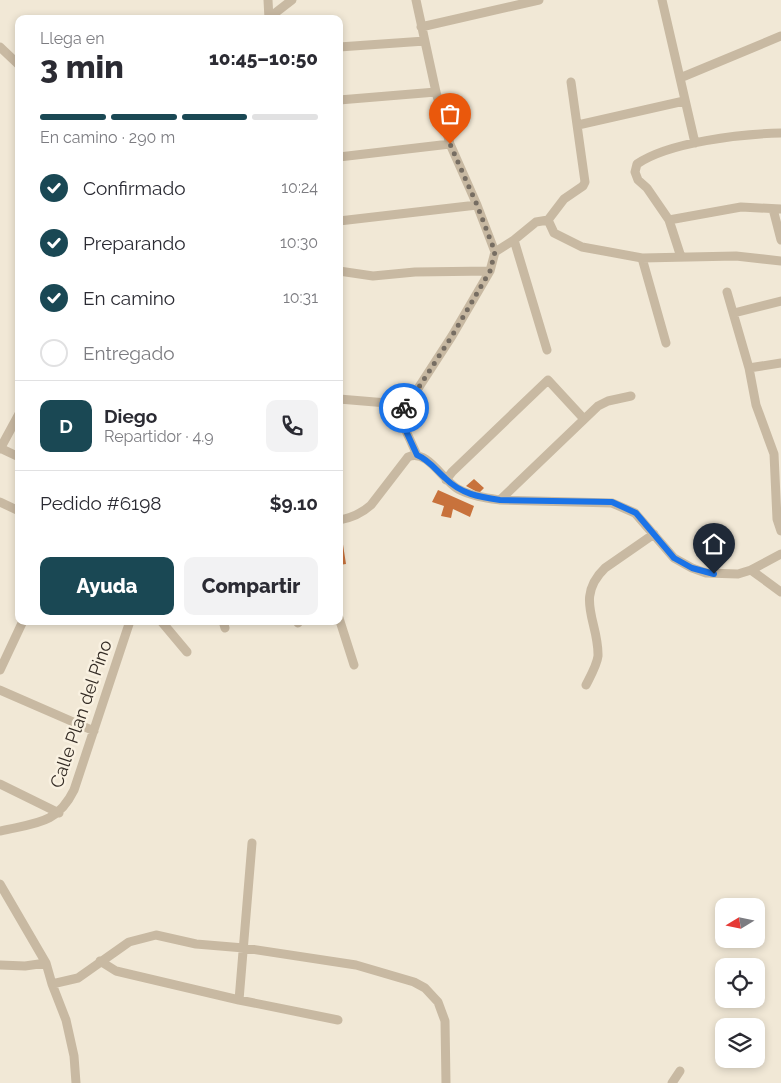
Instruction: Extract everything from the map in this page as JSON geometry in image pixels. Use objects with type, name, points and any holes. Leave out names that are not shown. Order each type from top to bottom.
[{"type":"street","points":[[268,0],[270,15]]},
{"type":"street","points":[[274,15],[293,0]]},
{"type":"street","points":[[401,410],[408,404],[447,344],[490,271],[495,252],[450,144],[436,92],[416,0]]},
{"type":"street","points":[[491,0],[493,11]]},
{"type":"street","points":[[662,0],[695,142]]},
{"type":"street","points":[[422,27],[534,1]]},
{"type":"street","points":[[680,78],[781,36]]},
{"type":"street","points":[[343,47],[425,41]]},
{"type":"street","points":[[0,47],[15,61]]},
{"type":"street","points":[[495,252],[514,240],[536,222],[548,220],[564,199],[583,186],[585,182],[571,82]]},
{"type":"street","points":[[343,100],[436,92]]},
{"type":"street","points":[[578,125],[684,101]]},
{"type":"street","points":[[681,257],[669,220],[647,188],[638,180],[635,172],[637,164],[645,158],[695,142],[781,133]]},
{"type":"street","points":[[343,157],[450,144]]},
{"type":"street","points":[[343,221],[477,205]]},
{"type":"street","points":[[669,220],[741,207],[777,209],[781,240]]},
{"type":"street","points":[[548,220],[554,233],[582,247],[642,258],[736,256],[781,261]]},
{"type":"street","points":[[514,240],[547,350]]},
{"type":"street","points":[[642,258],[666,343]]},
{"type":"street","points":[[343,272],[373,276],[415,272],[490,271]]},
{"type":"street","points":[[727,292],[734,313],[756,405],[778,453],[777,519],[781,531]]},
{"type":"street","points":[[734,313],[781,301]]},
{"type":"street","points":[[748,368],[781,363]]},
{"type":"street","points":[[446,480],[452,472],[548,380],[584,419]]},
{"type":"street","points":[[500,500],[598,406],[608,401],[631,396]]},
{"type":"street","points":[[343,399],[387,403],[401,410]]},
{"type":"street","points":[[401,410],[406,431],[417,455]]},
{"type":"street","points":[[15,421],[0,449],[15,455]]},
{"type":"street","points":[[343,519],[356,516],[372,505],[408,457],[417,455],[425,458],[456,488],[472,495],[500,500],[612,502],[636,513],[674,558],[700,571],[714,574],[738,574],[751,570],[781,554]]},
{"type":"street","points":[[0,502],[15,509]]},
{"type":"street","points":[[586,685],[598,658],[588,606],[589,593],[599,574],[605,568],[654,534]]},
{"type":"street","points":[[751,570],[781,592]]},
{"type":"street","points":[[0,670],[20,625]]},
{"type":"street","name":"Calle Plan del Pino","points":[[0,831],[42,821],[59,814],[66,806],[74,790],[129,625]]},
{"type":"street","points":[[165,625],[186,652]]},
{"type":"street","points":[[341,625],[354,665]]},
{"type":"street","points":[[0,690],[94,731]]},
{"type":"street","points":[[0,784],[59,814]]},
{"type":"street","points":[[239,1000],[252,843]]},
{"type":"street","points":[[0,884],[46,963],[66,1020],[74,1056],[76,1083]]},
{"type":"street","points":[[52,984],[78,978],[129,942],[156,935],[196,944],[244,948],[356,965],[414,982],[425,988],[438,1002],[446,1021],[446,1083]]},
{"type":"street","points":[[100,961],[116,971],[239,1000],[338,1020]]},
{"type":"street","points":[[0,965],[25,966],[46,963]]},
{"type":"street","points":[[672,1083],[680,1071]]},
{"type":"building","points":[[474,479],[484,488],[479,493],[466,486]]},
{"type":"building","points":[[438,490],[474,506],[470,517],[453,509],[451,518],[441,516],[444,506],[432,502]]},
{"type":"building","points":[[343,544],[346,564],[343,564]]},
{"type":"way so far","points":[[404,408],[452,336],[490,271],[495,252],[450,144]]},
{"type":"route","points":[[404,408],[401,410],[402,420],[417,455],[425,458],[456,488],[472,495],[500,500],[612,502],[636,513],[674,558],[692,568],[714,574]]}]
